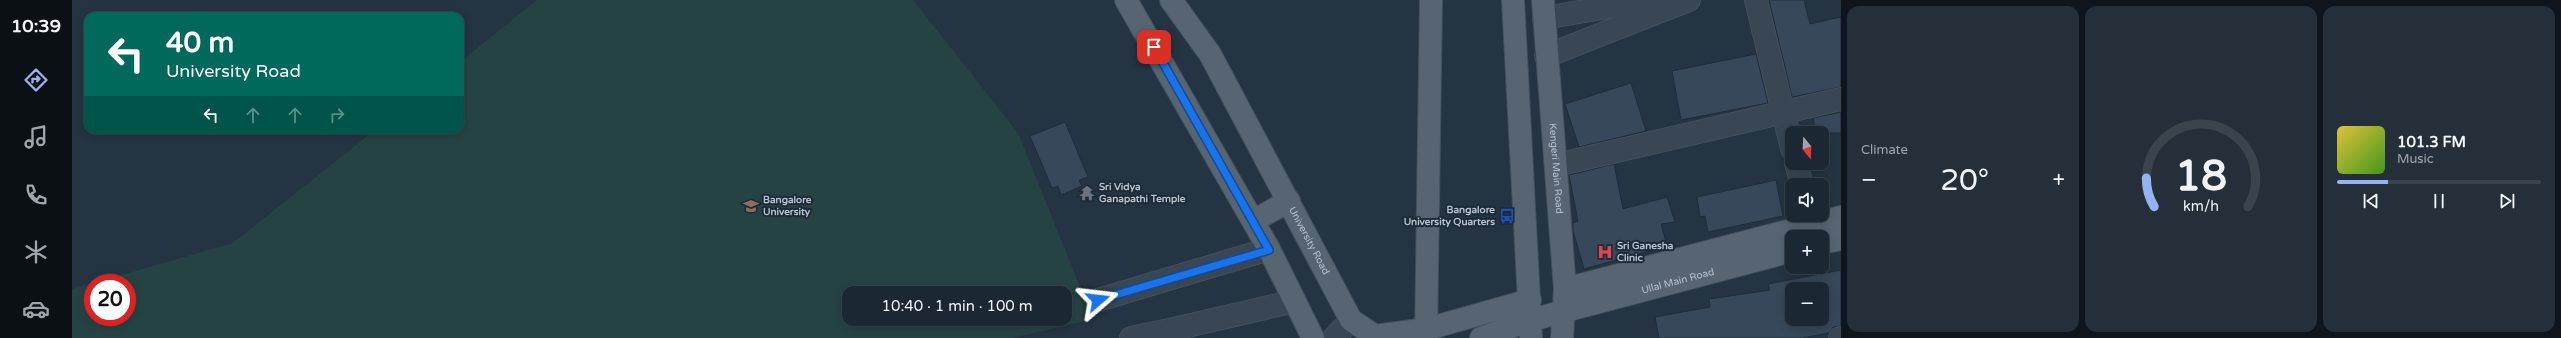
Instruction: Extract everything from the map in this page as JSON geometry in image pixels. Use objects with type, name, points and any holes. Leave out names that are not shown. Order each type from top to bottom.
[{"type":"main road","points":[[1126,0],[1253,221],[1313,338]]},
{"type":"main road","name":"University Road","points":[[1171,0],[1210,54],[1351,320],[1375,336],[1426,334],[1531,319],[1564,312]]},
{"type":"main road","points":[[1426,334],[1430,0]]},
{"type":"main road","points":[[1513,0],[1531,319]]},
{"type":"main road","name":"Kengeri Main Road","points":[[1544,9],[1546,56],[1565,290],[1562,338]]},
{"type":"main road","points":[[1253,221],[1289,201]]},
{"type":"main road","points":[[1815,230],[1841,217]]},
{"type":"main road","points":[[1829,235],[1841,239]]},
{"type":"main road","points":[[1565,290],[1785,237]]},
{"type":"main road","name":"Ullal Main Road","points":[[1564,312],[1785,253]]},
{"type":"main road","name":"University Road","points":[[1481,338],[1531,319]]},
{"type":"street","points":[[1544,9],[1650,0]]},
{"type":"street","points":[[1546,56],[1689,0]]},
{"type":"street","points":[[1756,0],[1786,126]]},
{"type":"street","points":[[1556,165],[1841,99]]},
{"type":"street","points":[[1098,300],[1269,250]]},
{"type":"street","points":[[1131,338],[1175,334],[1295,301]]},
{"type":"street","points":[[1334,338],[1351,320]]},
{"type":"green space","points":[[537,0],[913,0],[1018,133],[1093,319],[1072,324],[1072,286],[842,286],[842,326],[1064,326],[1013,338],[72,338],[72,289],[84,286],[84,326],[136,326],[136,274],[125,274],[233,243],[370,134],[464,134],[464,59]]},
{"type":"building","points":[[1769,0],[1804,0],[1810,24],[1841,17],[1841,87],[1792,97]]},
{"type":"building","points":[[1756,54],[1768,103],[1681,120],[1672,71]]},
{"type":"building","points":[[1631,83],[1646,131],[1579,147],[1565,104]]},
{"type":"building","points":[[1841,112],[1841,133],[1829,133],[1829,126],[1815,126],[1813,118]]},
{"type":"building","points":[[1065,122],[1088,177],[1079,180],[1082,186],[1061,195],[1058,186],[1052,188],[1030,136]]},
{"type":"building","points":[[1614,164],[1623,209],[1667,197],[1675,222],[1661,224],[1667,246],[1584,269],[1573,231],[1573,223],[1578,221],[1569,175]]},
{"type":"building","points":[[1776,180],[1783,216],[1708,232],[1705,216],[1700,217],[1697,197]]},
{"type":"building","points":[[1841,270],[1841,326],[1833,327],[1829,333],[1802,338],[1659,338],[1655,317],[1710,307],[1709,299],[1770,290],[1768,284],[1820,274],[1829,274],[1829,272]]},
{"type":"place","name":"Sri Vidya Ganapathi Temple","points":[[1087,193]]},
{"type":"place","name":"Bangalore University","points":[[751,206]]},
{"type":"place","name":"Bangalore University Quarters","points":[[1507,216]]},
{"type":"place","name":"Sri Ganesha Clinic","points":[[1605,252]]},
{"type":"route","points":[[1098,300],[1269,250],[1154,47]]}]
